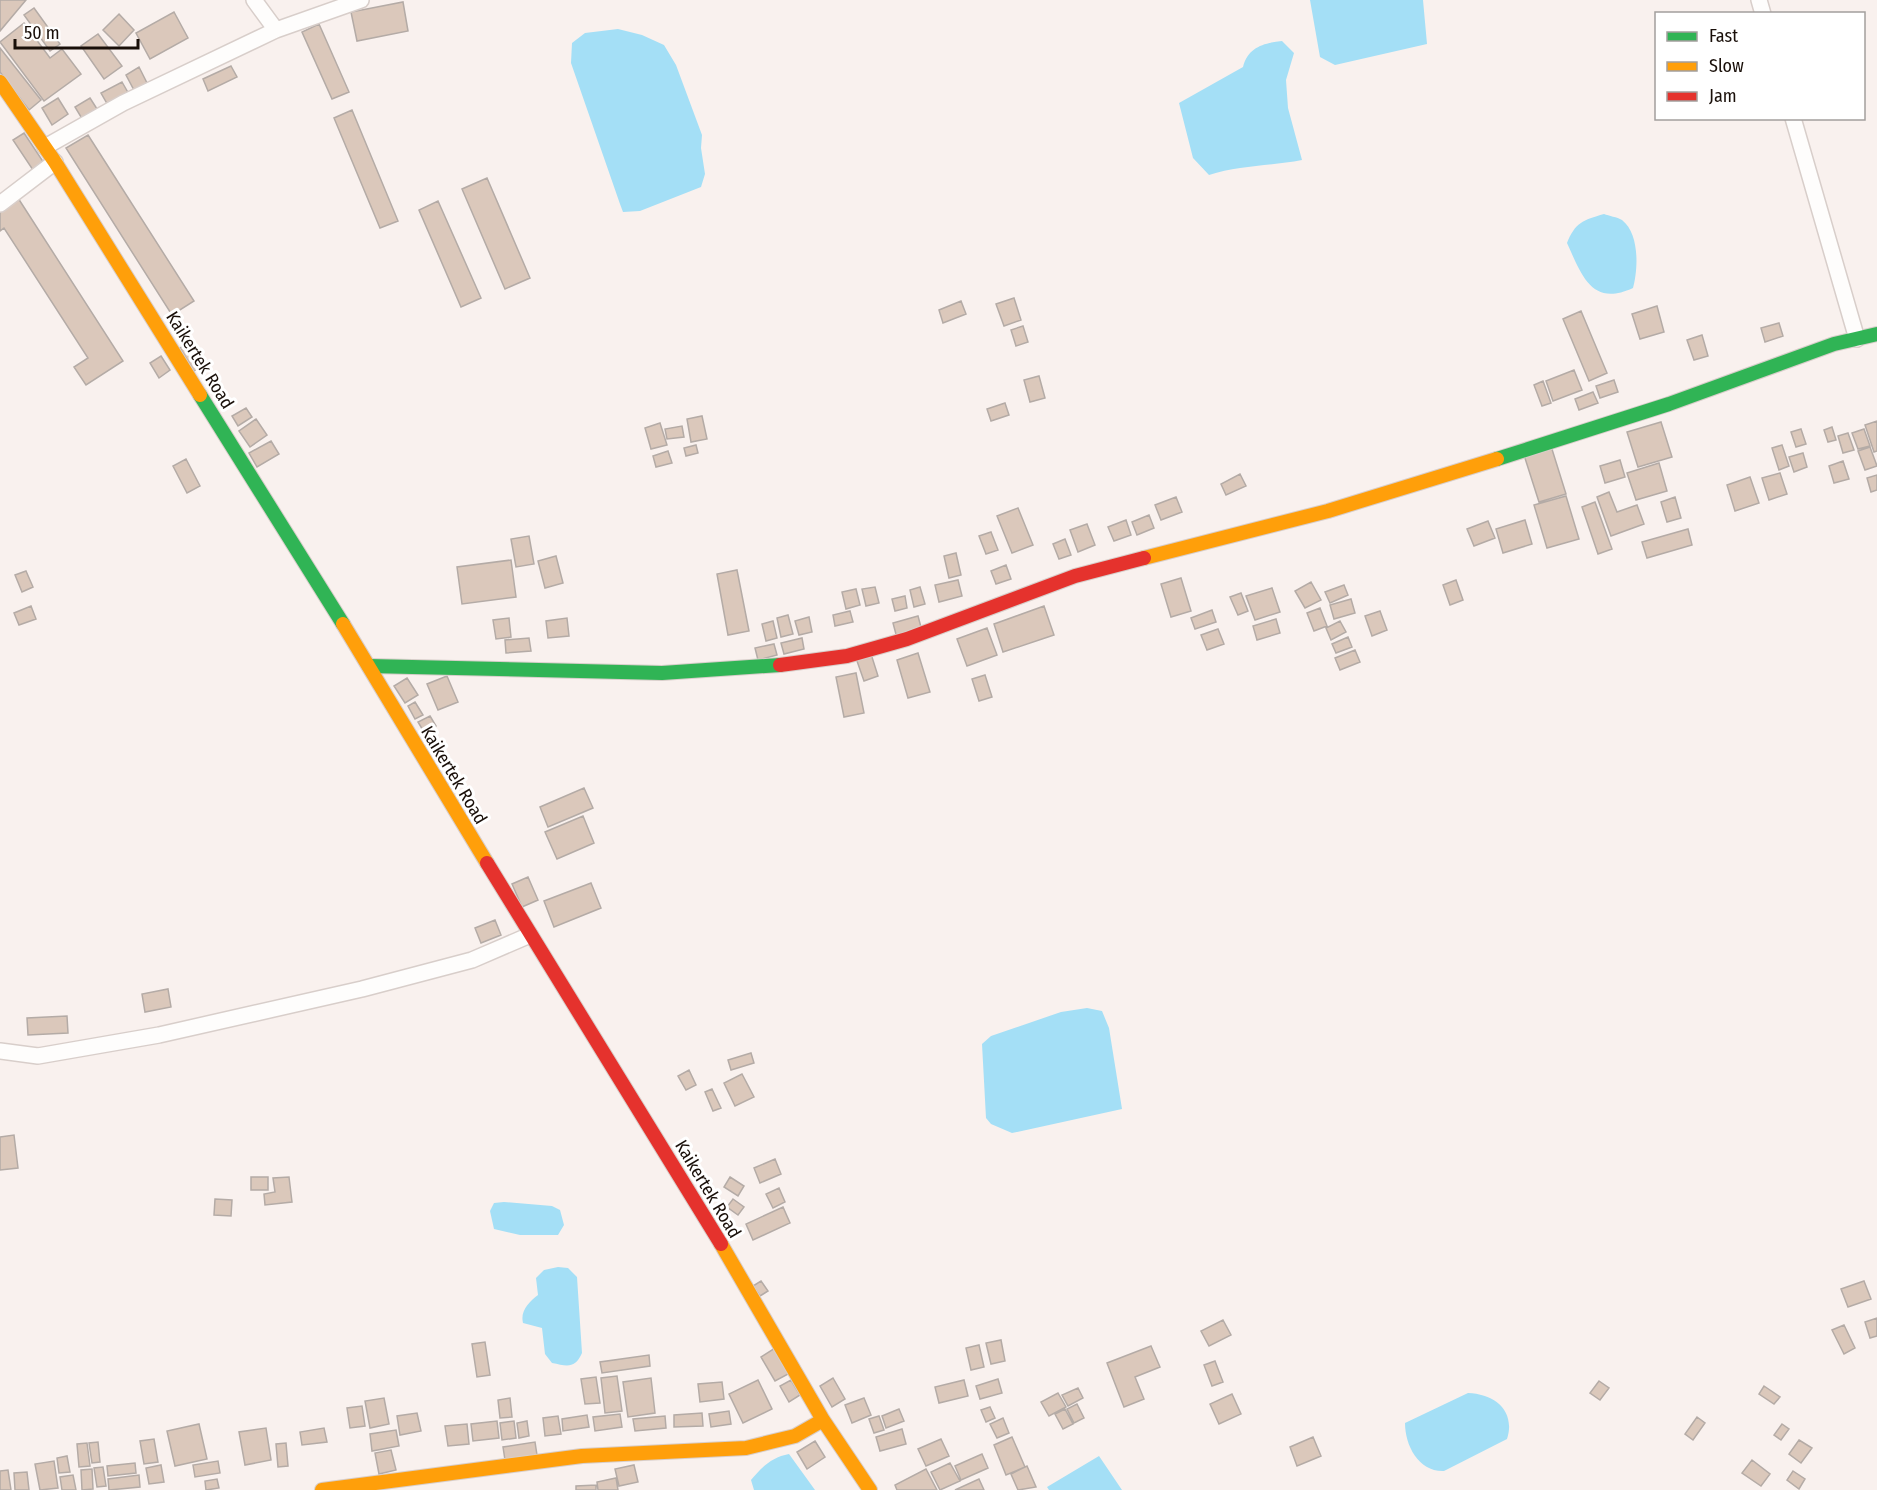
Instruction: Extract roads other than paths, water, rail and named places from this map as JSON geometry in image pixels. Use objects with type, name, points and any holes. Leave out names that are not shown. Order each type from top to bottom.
[{"type":"main road","name":"Kaikertek Road","points":[[0,82],[56,162],[369,666],[530,935],[707,1221],[823,1420],[870,1490]]},
{"type":"main road","points":[[369,666],[662,673],[753,669],[848,656],[907,639],[1075,576],[1328,511],[1423,483],[1669,404],[1834,344],[1877,334]]},
{"type":"main road","points":[[322,1490],[582,1456],[746,1448],[795,1436],[823,1420]]},
{"type":"street","points":[[254,0],[276,30]]},
{"type":"street","points":[[45,147],[123,103],[276,30],[361,0]]},
{"type":"street","points":[[1793,120],[1857,339]]},
{"type":"street","points":[[0,204],[56,162]]},
{"type":"street","points":[[0,1051],[38,1056],[159,1035],[362,989],[472,960],[530,935]]},
{"type":"water","points":[[1310,0],[1423,0],[1427,44],[1335,65],[1320,57]]},
{"type":"water","points":[[618,29],[642,35],[664,45],[676,65],[702,135],[701,148],[705,174],[701,187],[640,211],[623,212],[571,63],[572,43],[585,33]]},
{"type":"water","points":[[1282,41],[1294,53],[1286,80],[1288,108],[1302,160],[1232,169],[1209,175],[1193,158],[1179,103],[1243,67],[1245,60],[1258,47]]},
{"type":"water","points":[[1604,214],[1622,220],[1628,226],[1635,243],[1636,272],[1633,288],[1619,293],[1608,294],[1590,285],[1578,267],[1567,243],[1573,231],[1581,223]]},
{"type":"water","points":[[1087,1008],[1102,1011],[1109,1028],[1122,1109],[1012,1133],[991,1124],[986,1118],[982,1044],[991,1036],[1061,1012]]},
{"type":"water","points":[[494,1203],[552,1206],[560,1210],[564,1225],[558,1235],[520,1235],[494,1229],[490,1211]]},
{"type":"water","points":[[558,1267],[568,1268],[577,1277],[582,1353],[576,1362],[570,1365],[552,1363],[545,1354],[542,1328],[523,1323],[522,1319],[526,1307],[538,1295],[536,1278],[544,1270]]},
{"type":"water","points":[[1468,1393],[1487,1397],[1501,1406],[1508,1420],[1507,1439],[1444,1471],[1427,1467],[1411,1449],[1405,1423]]},
{"type":"water","points":[[789,1454],[815,1490],[754,1490],[751,1480],[759,1471],[772,1460]]},
{"type":"water","points":[[1099,1456],[1122,1490],[1049,1490],[1047,1487]]}]
